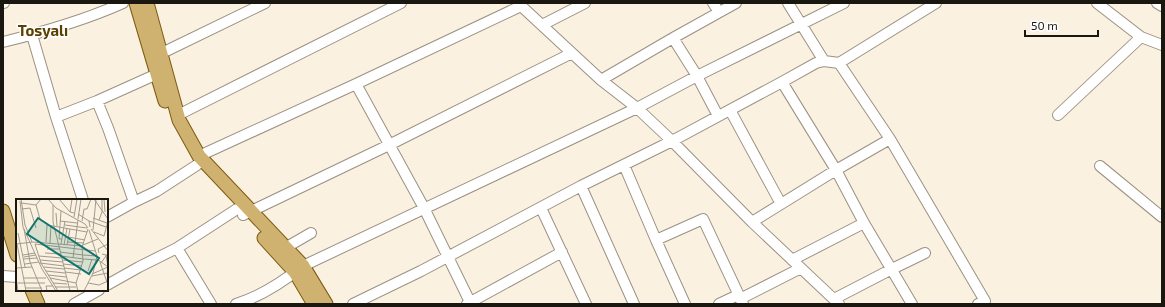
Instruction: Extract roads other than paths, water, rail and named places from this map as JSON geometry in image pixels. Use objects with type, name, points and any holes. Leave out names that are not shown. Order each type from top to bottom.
[{"type":"main road","points":[[136,3],[173,126],[182,142],[244,212],[299,269],[314,304]]},
{"type":"main road","points":[[147,3],[178,114],[198,161]]},
{"type":"main road","points":[[3,211],[16,252]]},
{"type":"main road","points":[[244,212],[285,248],[326,304]]},
{"type":"main road","points":[[32,291],[38,304]]},
{"type":"street","points":[[3,42],[32,35],[104,12],[123,3]]},
{"type":"street","points":[[162,53],[264,3]]},
{"type":"street","points":[[178,114],[401,3]]},
{"type":"street","points":[[542,25],[584,3]]},
{"type":"street","points":[[713,3],[719,12]]},
{"type":"street","points":[[601,80],[736,3]]},
{"type":"street","points":[[788,3],[824,61]]},
{"type":"street","points":[[236,304],[252,302],[299,269],[424,208],[637,108],[697,76],[844,3]]},
{"type":"street","points":[[353,304],[581,186],[672,141],[816,63],[824,61],[840,63],[936,3]]},
{"type":"street","points":[[1097,3],[1141,36],[1162,45]]},
{"type":"street","points":[[1157,3],[1162,6]]},
{"type":"street","points":[[108,216],[157,191],[198,161],[519,4],[601,80],[637,108],[672,141],[752,222],[836,302],[892,269],[925,253]]},
{"type":"street","points":[[32,35],[56,117],[83,199]]},
{"type":"street","points":[[1058,115],[1141,36]]},
{"type":"street","points":[[673,38],[697,76],[718,116]]},
{"type":"street","points":[[108,284],[244,212],[389,145],[572,53]]},
{"type":"street","points":[[840,63],[890,140],[985,301],[978,304]]},
{"type":"street","points":[[56,117],[97,101],[157,74]]},
{"type":"street","points":[[782,82],[836,170],[864,223],[912,304]]},
{"type":"street","points":[[356,84],[424,208],[469,303],[562,252]]},
{"type":"street","points":[[97,101],[134,202]]},
{"type":"street","points":[[730,110],[781,204]]},
{"type":"street","points":[[752,222],[836,170],[890,140]]},
{"type":"street","points":[[624,165],[685,304]]},
{"type":"street","points":[[1100,166],[1162,217]]},
{"type":"street","points":[[581,186],[634,304]]},
{"type":"street","points":[[541,208],[586,304]]},
{"type":"street","points":[[656,240],[703,219],[740,299]]},
{"type":"street","points":[[792,260],[864,223]]},
{"type":"street","points":[[285,248],[312,233]]},
{"type":"street","points":[[176,248],[211,304]]},
{"type":"street","points":[[719,304],[740,299],[801,268]]},
{"type":"street","points":[[3,276],[16,277]]},
{"type":"street","points":[[74,304],[97,291]]},
{"type":"district","name":"Tosyalı","points":[[43,30]]}]
